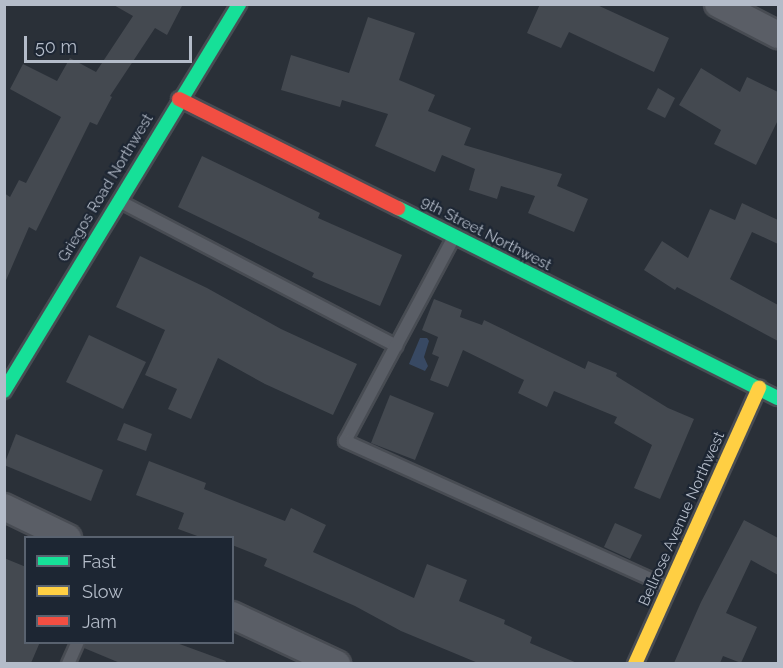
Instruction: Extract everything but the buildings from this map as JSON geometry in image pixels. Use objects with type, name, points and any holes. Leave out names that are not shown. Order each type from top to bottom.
[{"type":"street","name":"Griegos Road Northwest","points":[[4,391],[178,99],[238,4]]},
{"type":"street","points":[[718,4],[778,35]]},
{"type":"street","name":"9th Street Northwest","points":[[178,99],[778,398]]},
{"type":"street","name":"Bellrose Avenue Northwest","points":[[635,663],[759,388]]},
{"type":"street","points":[[4,507],[66,536]]},
{"type":"street","points":[[234,616],[337,663]]},
{"type":"lane","points":[[118,200],[396,346]]},
{"type":"lane","points":[[454,237],[345,441],[669,587]]},
{"type":"lane","points":[[68,663],[77,644]]},
{"type":"water","points":[[420,338],[427,338],[429,341],[424,357],[428,366],[425,371],[409,364]]},
{"type":"traffic: fast","points":[[4,391],[239,4]]},
{"type":"traffic: fast","points":[[398,208],[778,398]]},
{"type":"traffic: slow","points":[[635,664],[759,388]]},
{"type":"traffic: jam","points":[[179,99],[398,208]]}]
